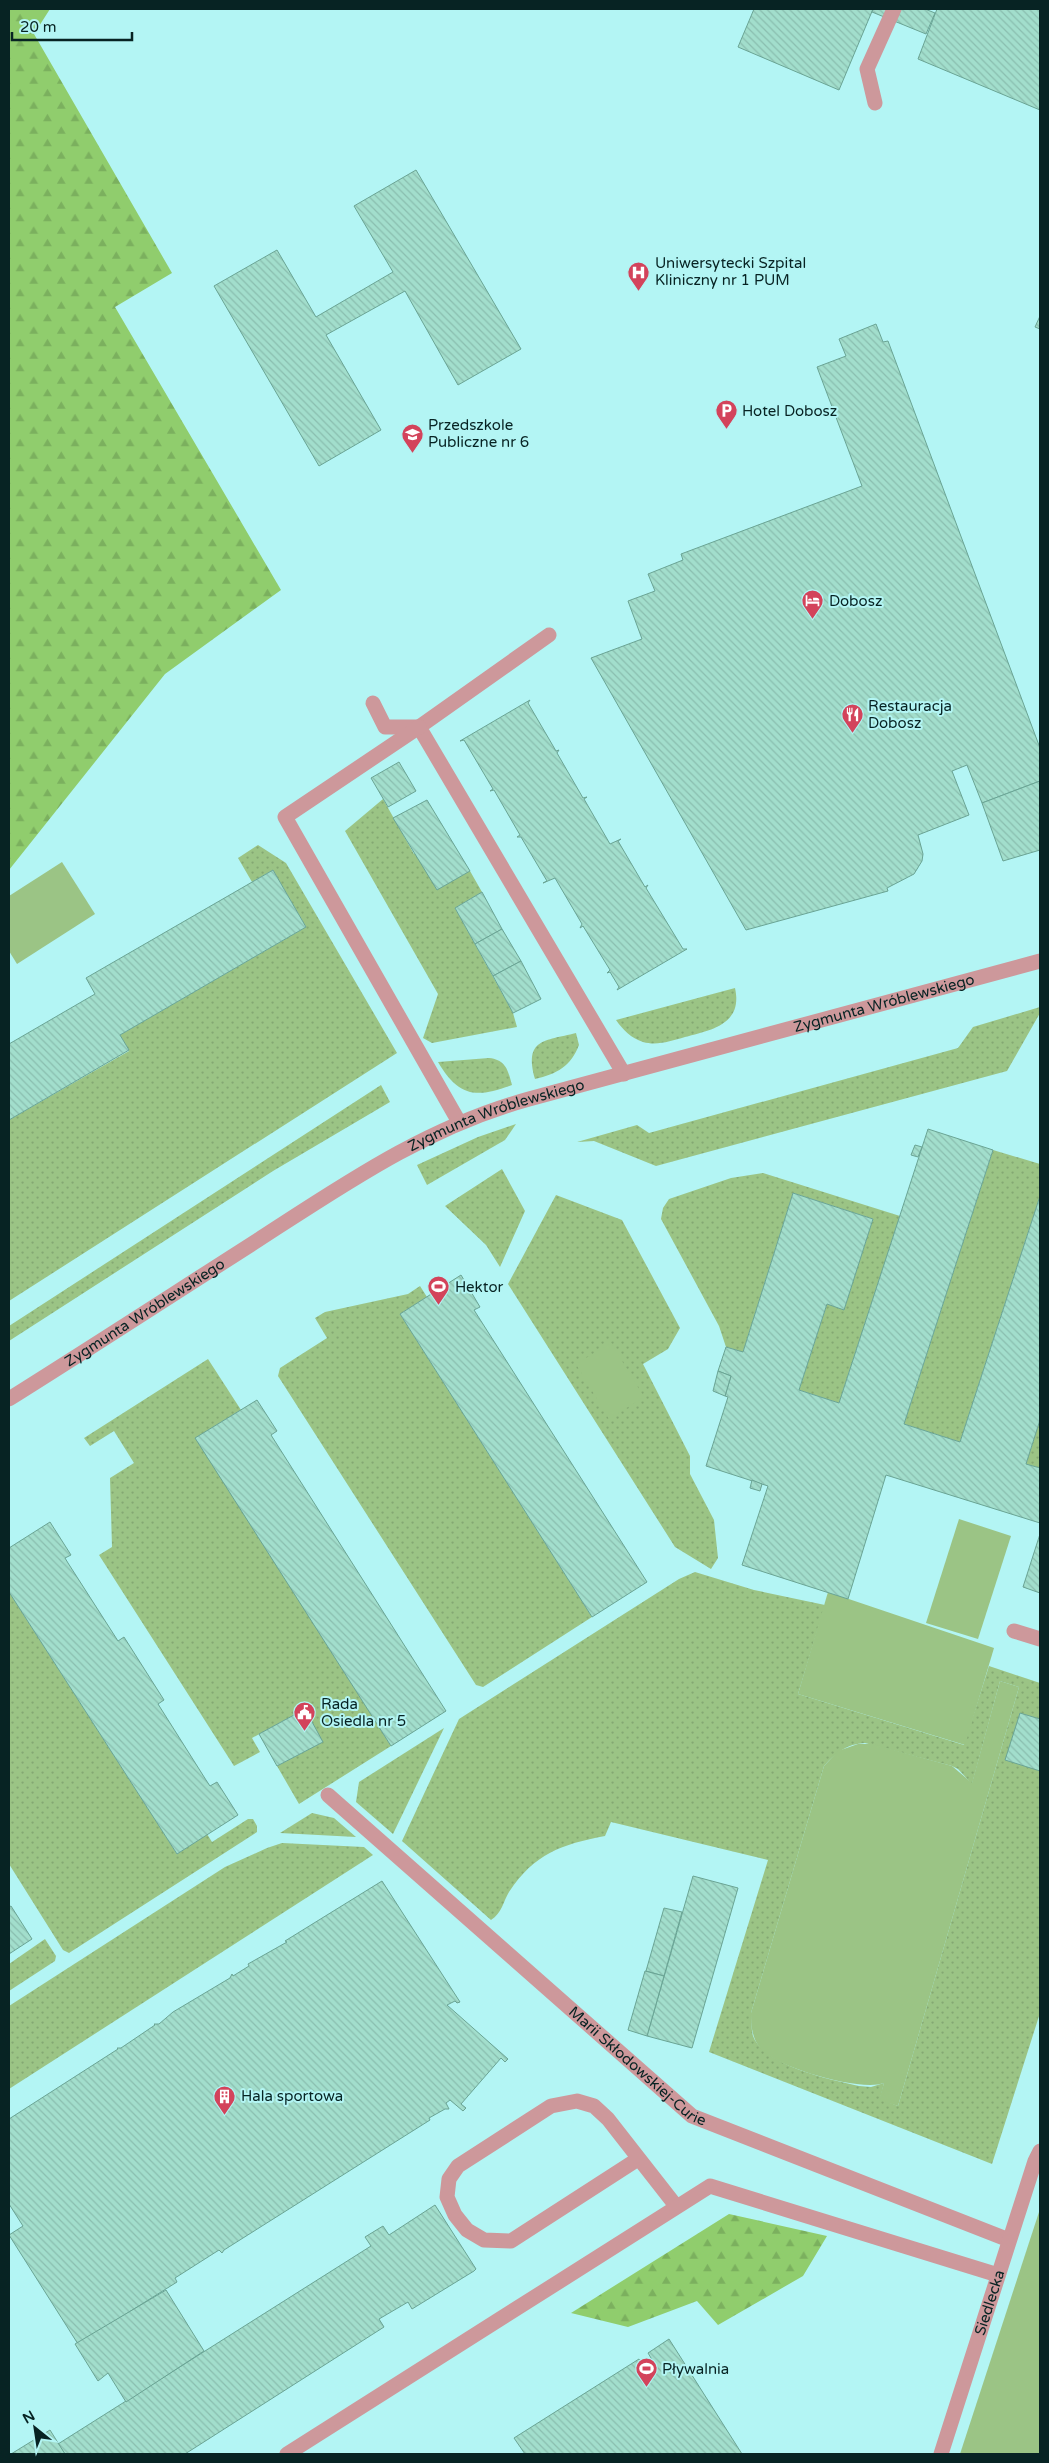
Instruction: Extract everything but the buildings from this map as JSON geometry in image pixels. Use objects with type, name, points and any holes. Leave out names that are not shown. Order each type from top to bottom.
[{"type":"street","points":[[874,103],[867,70],[894,9]]},
{"type":"street","points":[[459,1122],[286,817],[419,727],[548,635]]},
{"type":"street","points":[[373,703],[385,727],[419,727]]},
{"type":"street","points":[[419,727],[624,1074]]},
{"type":"street","name":"Zygmunta Wróblewskiego","points":[[9,1399],[354,1179],[421,1140],[459,1122],[508,1105],[1040,961]]},
{"type":"street","points":[[1014,1631],[1040,1640]]},
{"type":"street","name":"Marii Skłodowskiej-Curie","points":[[328,1794],[692,2116],[1009,2240]]},
{"type":"street","points":[[638,2159],[511,2241],[484,2240],[467,2230],[455,2215],[447,2197],[449,2178],[458,2166],[551,2106],[577,2101],[594,2106],[608,2119],[676,2206]]},
{"type":"street","name":"Siedlecka","points":[[941,2454],[1009,2240],[1040,2151]]},
{"type":"street","points":[[287,2454],[710,2186],[998,2275]]},
{"type":"green space","points":[[9,9],[50,9],[34,34],[172,273],[115,307],[281,590],[165,674],[9,870]]},
{"type":"green space","points":[[383,799],[414,854],[416,853],[437,889],[470,871],[482,892],[455,908],[513,1013],[517,1027],[432,1043],[423,1038],[438,994],[345,831]]},
{"type":"green space","points":[[258,845],[286,863],[397,1053],[9,1301],[9,1120],[129,1051],[120,1035],[306,927],[273,870],[252,882],[238,858]]},
{"type":"green space","points":[[62,862],[95,914],[17,964],[9,951],[9,896]]},
{"type":"green space","points":[[735,988],[736,1000],[734,1010],[723,1023],[715,1028],[674,1040],[659,1043],[643,1042],[628,1033],[616,1020]]},
{"type":"green space","points":[[1040,1007],[1040,1013],[1007,1071],[656,1166],[594,1141],[577,1142],[637,1125],[649,1133],[958,1048],[973,1027]]},
{"type":"green space","points":[[576,1033],[579,1045],[567,1064],[550,1075],[535,1079],[532,1056],[539,1044]]},
{"type":"green space","points":[[489,1058],[503,1063],[512,1085],[488,1092],[469,1092],[453,1082],[438,1062]]},
{"type":"green space","points":[[381,1085],[390,1102],[273,1171],[9,1341],[9,1326]]},
{"type":"green space","points":[[516,1124],[505,1140],[427,1185],[417,1165],[478,1137]]},
{"type":"green space","points":[[993,1150],[1040,1164],[1040,1196],[960,1442],[904,1424]]},
{"type":"green space","points":[[502,1169],[525,1211],[500,1267],[486,1245],[445,1206]]},
{"type":"green space","points":[[763,1173],[900,1216],[839,1403],[799,1390],[827,1304],[844,1309],[873,1219],[793,1193],[743,1352],[726,1347],[719,1326],[661,1219],[663,1208],[669,1199],[731,1178]]},
{"type":"green space","points":[[556,1195],[622,1220],[680,1328],[668,1349],[643,1364],[690,1456],[690,1474],[714,1520],[718,1558],[711,1569],[675,1547],[508,1284]]},
{"type":"green space","points":[[420,1286],[427,1297],[400,1314],[592,1617],[483,1687],[476,1685],[278,1376],[280,1368],[327,1338],[315,1318],[325,1312],[408,1294]]},
{"type":"green space","points":[[611,1343],[644,1397],[609,1419],[576,1364]]},
{"type":"green space","points":[[208,1359],[241,1410],[196,1438],[391,1746],[299,1804],[277,1766],[322,1742],[305,1709],[252,1738],[260,1752],[234,1766],[99,1555],[112,1547],[110,1478],[134,1463],[114,1431],[90,1446],[84,1438]]},
{"type":"green space","points":[[1040,1420],[1040,1468],[1026,1464]]},
{"type":"green space","points":[[959,1519],[1011,1536],[978,1639],[926,1623]]},
{"type":"green space","points":[[695,1572],[754,1590],[825,1605],[798,1694],[964,1745],[989,1666],[1040,1683],[1040,2013],[992,2164],[709,2052],[768,1860],[611,1822],[605,1836],[562,1847],[528,1868],[509,1892],[500,1911],[491,1920],[402,1841],[459,1719],[679,1579]],"holes":[[[1000,1681],[1019,1687],[898,2106],[880,2099],[884,2083],[871,2087],[833,2080],[800,2070],[770,2056],[760,2047],[753,2036],[751,2013],[824,1766],[842,1750],[853,1745],[865,1743],[952,1766],[958,1769],[972,1784]]]},
{"type":"green space","points":[[9,1592],[177,1854],[207,1834],[212,1842],[248,1819],[253,1819],[257,1826],[257,1832],[69,1953],[63,1950],[9,1864]]},
{"type":"green space","points":[[828,1592],[994,1648],[965,1745],[798,1694]]},
{"type":"green space","points":[[1000,1681],[1019,1687],[898,2106],[879,2100],[884,2083],[873,2085],[839,2081],[784,2064],[770,2056],[761,2049],[754,2037],[751,2013],[824,1766],[838,1751],[858,1744],[872,1744],[952,1766],[972,1783]]},
{"type":"green space","points":[[444,1728],[393,1834],[356,1802],[359,1782]]},
{"type":"green space","points":[[312,1813],[334,1818],[356,1837],[280,1833]]},
{"type":"green space","points":[[282,1843],[364,1847],[373,1855],[9,2089],[9,2006],[225,1867]]},
{"type":"green space","points":[[45,1939],[56,1956],[55,1961],[9,1991],[9,1964]]},
{"type":"green space","points":[[1040,2209],[1040,2454],[960,2454]]},
{"type":"green space","points":[[729,2214],[827,2236],[803,2276],[718,2325],[697,2301],[628,2327],[571,2313]]},
{"type":"place","name":"Uniwersytecki Szpital Kliniczny nr 1 PUM","points":[[639,291]]},
{"type":"place","name":"Hotel Dobosz","points":[[726,430]]},
{"type":"place","name":"Przedszkole Publiczne nr 6","points":[[412,453]]},
{"type":"place","name":"Dobosz","points":[[813,620]]},
{"type":"place","name":"Restauracja Dobosz","points":[[852,734]]},
{"type":"place","name":"Hektor","points":[[439,1306]]},
{"type":"place","name":"Rada Osiedla nr 5","points":[[305,1732]]},
{"type":"place","name":"Hala sportowa","points":[[225,2115]]},
{"type":"place","name":"Pływalnia","points":[[646,2388]]}]
